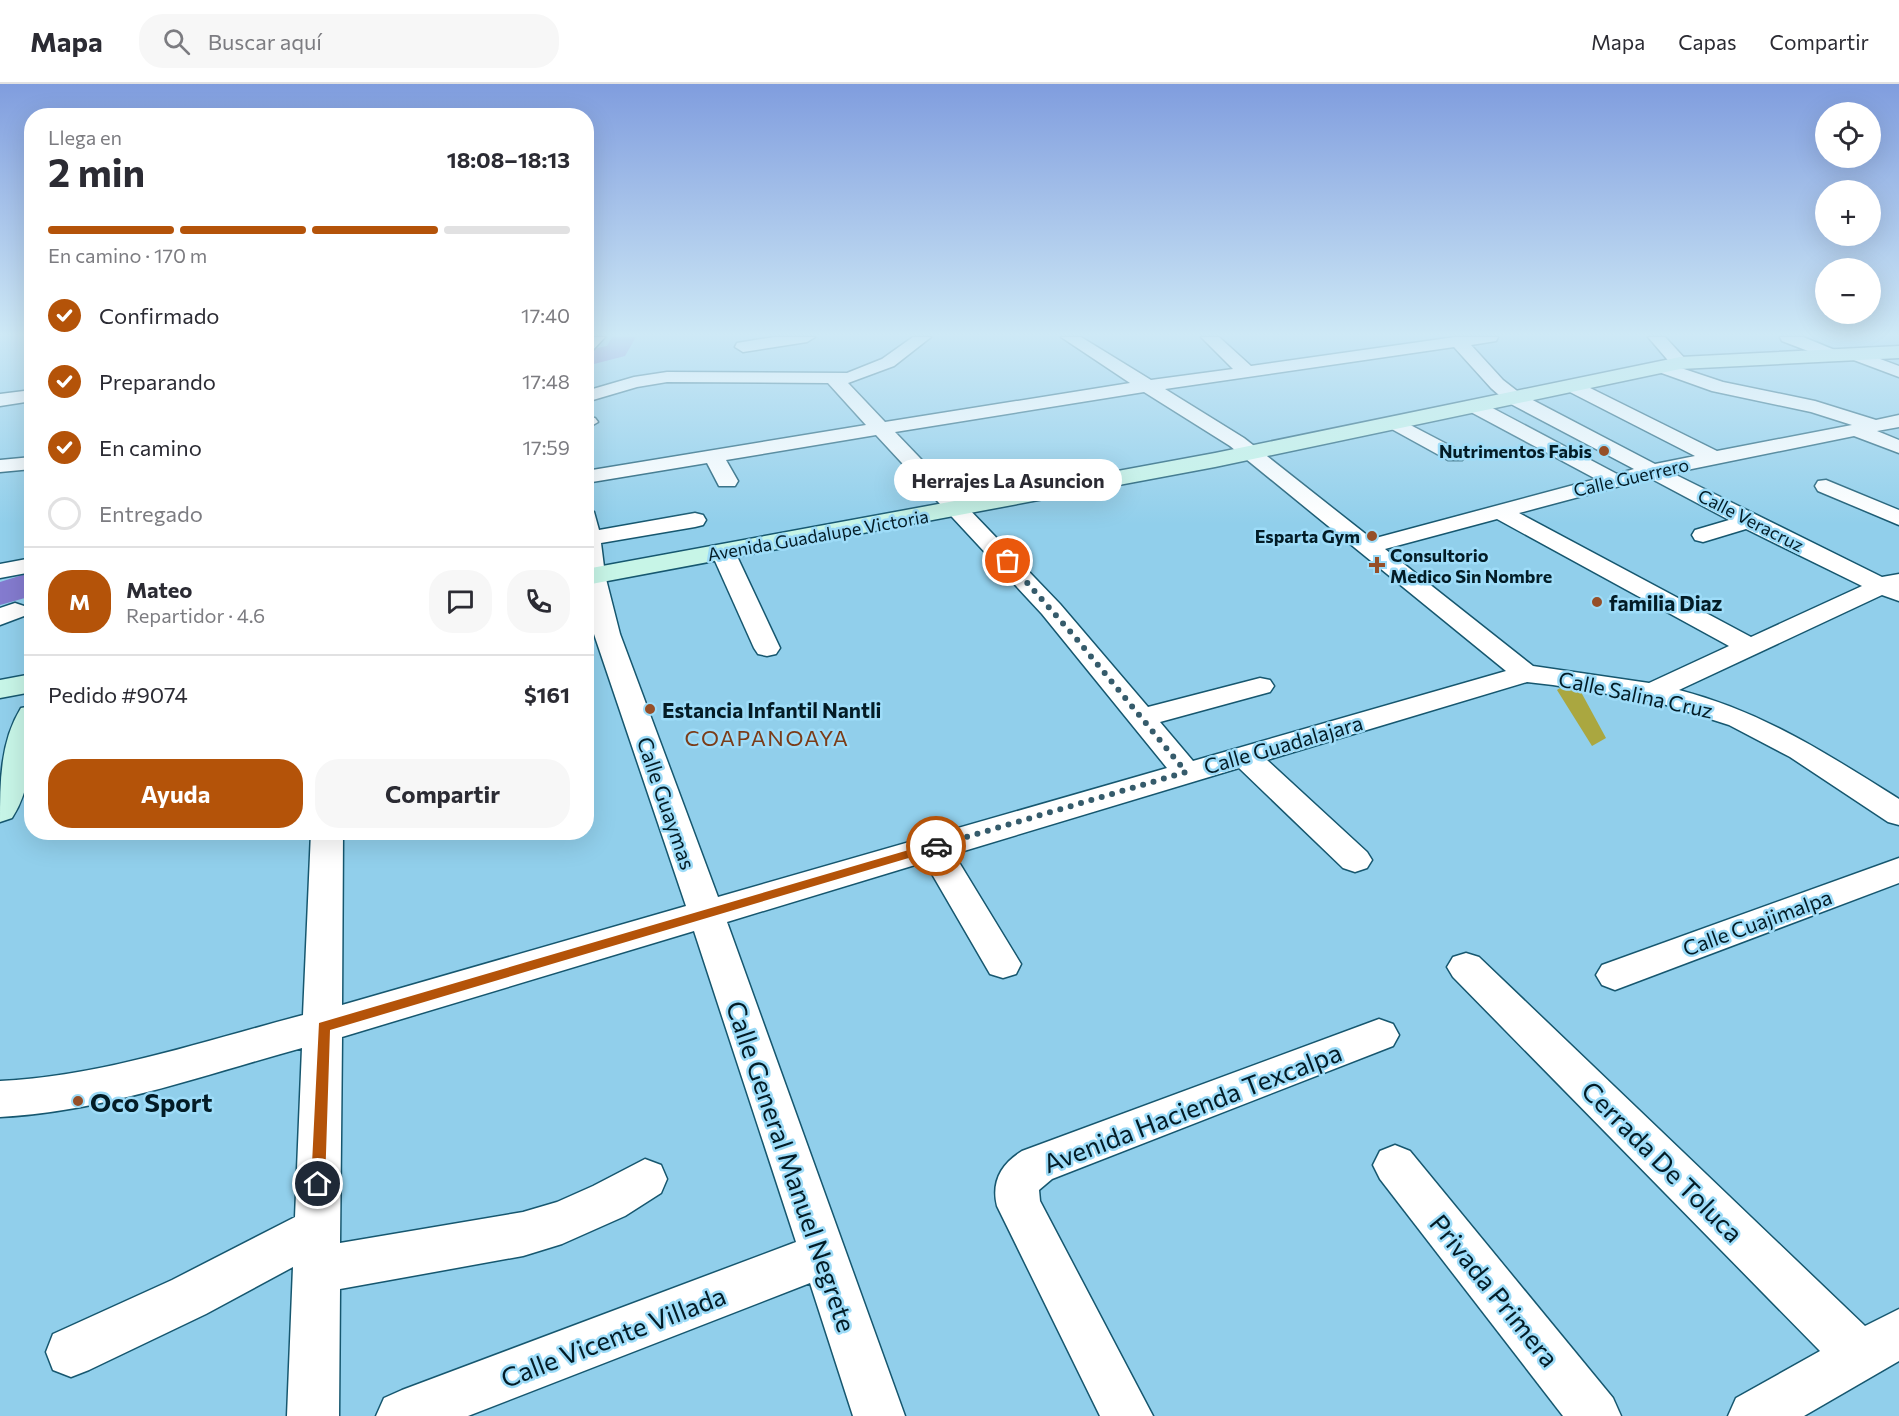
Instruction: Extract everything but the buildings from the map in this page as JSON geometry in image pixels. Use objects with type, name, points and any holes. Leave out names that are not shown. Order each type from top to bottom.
[{"type":"main road","name":"Avenida Guadalupe Victoria","points":[[594,575],[1252,453],[1508,399]]},
{"type":"main road","points":[[0,689],[24,684]]},
{"type":"main road","points":[[0,810],[24,740]]},
{"type":"street","points":[[853,399],[959,509],[1051,609],[1186,772]]},
{"type":"street","points":[[594,476],[1066,399]]},
{"type":"street","points":[[1171,399],[1252,453],[1526,674]]},
{"type":"street","name":"Calle Veracruz","points":[[1516,399],[1748,520],[1893,586]]},
{"type":"street","points":[[1598,399],[1715,458]]},
{"type":"street","points":[[1777,399],[1815,407],[1865,428],[1899,447]]},
{"type":"street","points":[[1474,406],[1613,480]]},
{"type":"street","name":"Calle Guerrero","points":[[1367,547],[1497,510],[1654,470],[1899,421]]},
{"type":"street","points":[[1395,423],[1455,456]]},
{"type":"street","points":[[714,456],[727,481]]},
{"type":"street","points":[[0,466],[24,464]]},
{"type":"street","points":[[1826,486],[1899,518]]},
{"type":"street","points":[[1497,510],[1750,647]]},
{"type":"street","points":[[594,528],[695,520]]},
{"type":"street","points":[[1703,535],[1748,520]]},
{"type":"street","points":[[723,552],[767,648]]},
{"type":"street","points":[[0,571],[24,566]]},
{"type":"street","points":[[1650,693],[1750,647],[1893,586]]},
{"type":"street","name":"Calle Guaymas","points":[[594,589],[705,915]]},
{"type":"street","name":"Calle Salina Cruz","points":[[1526,674],[1569,678],[1650,693],[1711,709],[1764,731],[1899,814]]},
{"type":"street","name":"Calle Guadalajara","points":[[0,1099],[40,1097],[89,1089],[324,1026],[1526,674]]},
{"type":"street","points":[[1141,718],[1260,686]]},
{"type":"street","points":[[1244,755],[1355,860]]},
{"type":"street","points":[[313,1416],[327,840]]},
{"type":"street","points":[[933,847],[1003,964]]},
{"type":"street","name":"Calle Cuajimalpa","points":[[1615,975],[1899,870]]},
{"type":"street","name":"Calle General Manuel Negrete","points":[[705,915],[879,1416]]},
{"type":"street","name":"Cerrada De Toluca","points":[[1466,967],[1880,1345]]},
{"type":"street","name":"Avenida Hacienda Texcalpa","points":[[1127,1416],[1019,1206],[1015,1191],[1021,1176],[1037,1165],[1379,1035]]},
{"type":"street","name":"Privada Primera","points":[[1395,1165],[1595,1416]]},
{"type":"street","points":[[71,1352],[189,1297],[316,1250],[428,1249],[523,1234],[562,1222],[609,1201],[645,1179]]},
{"type":"street","name":"Calle Vicente Villada","points":[[402,1416],[823,1255]]},
{"type":"street","points":[[1754,1416],[1880,1345]]},
{"type":"waterway","points":[[0,594],[24,586]]},
{"type":"way so far","points":[[936,846],[1186,772],[1075,637],[1008,561]]},
{"type":"place","name":"Nutrimentos Fabis","points":[[1604,451]]},
{"type":"place","name":"Esparta Gym","points":[[1372,536]]},
{"type":"place","name":"Herrajes La Asuncion","points":[[1008,561]]},
{"type":"place","name":"Consultorio Medico Sin Nombre","points":[[1377,565]]},
{"type":"place","name":"familia Diaz","points":[[1597,602]]},
{"type":"place","name":"Estancia Infantil Nantli","points":[[650,709]]},
{"type":"place","name":"Oco Sport","points":[[78,1101]]},
{"type":"district","name":"COAPANOAYA","points":[[767,737]]},
{"type":"route","points":[[318,1184],[324,1026],[936,846]]}]
